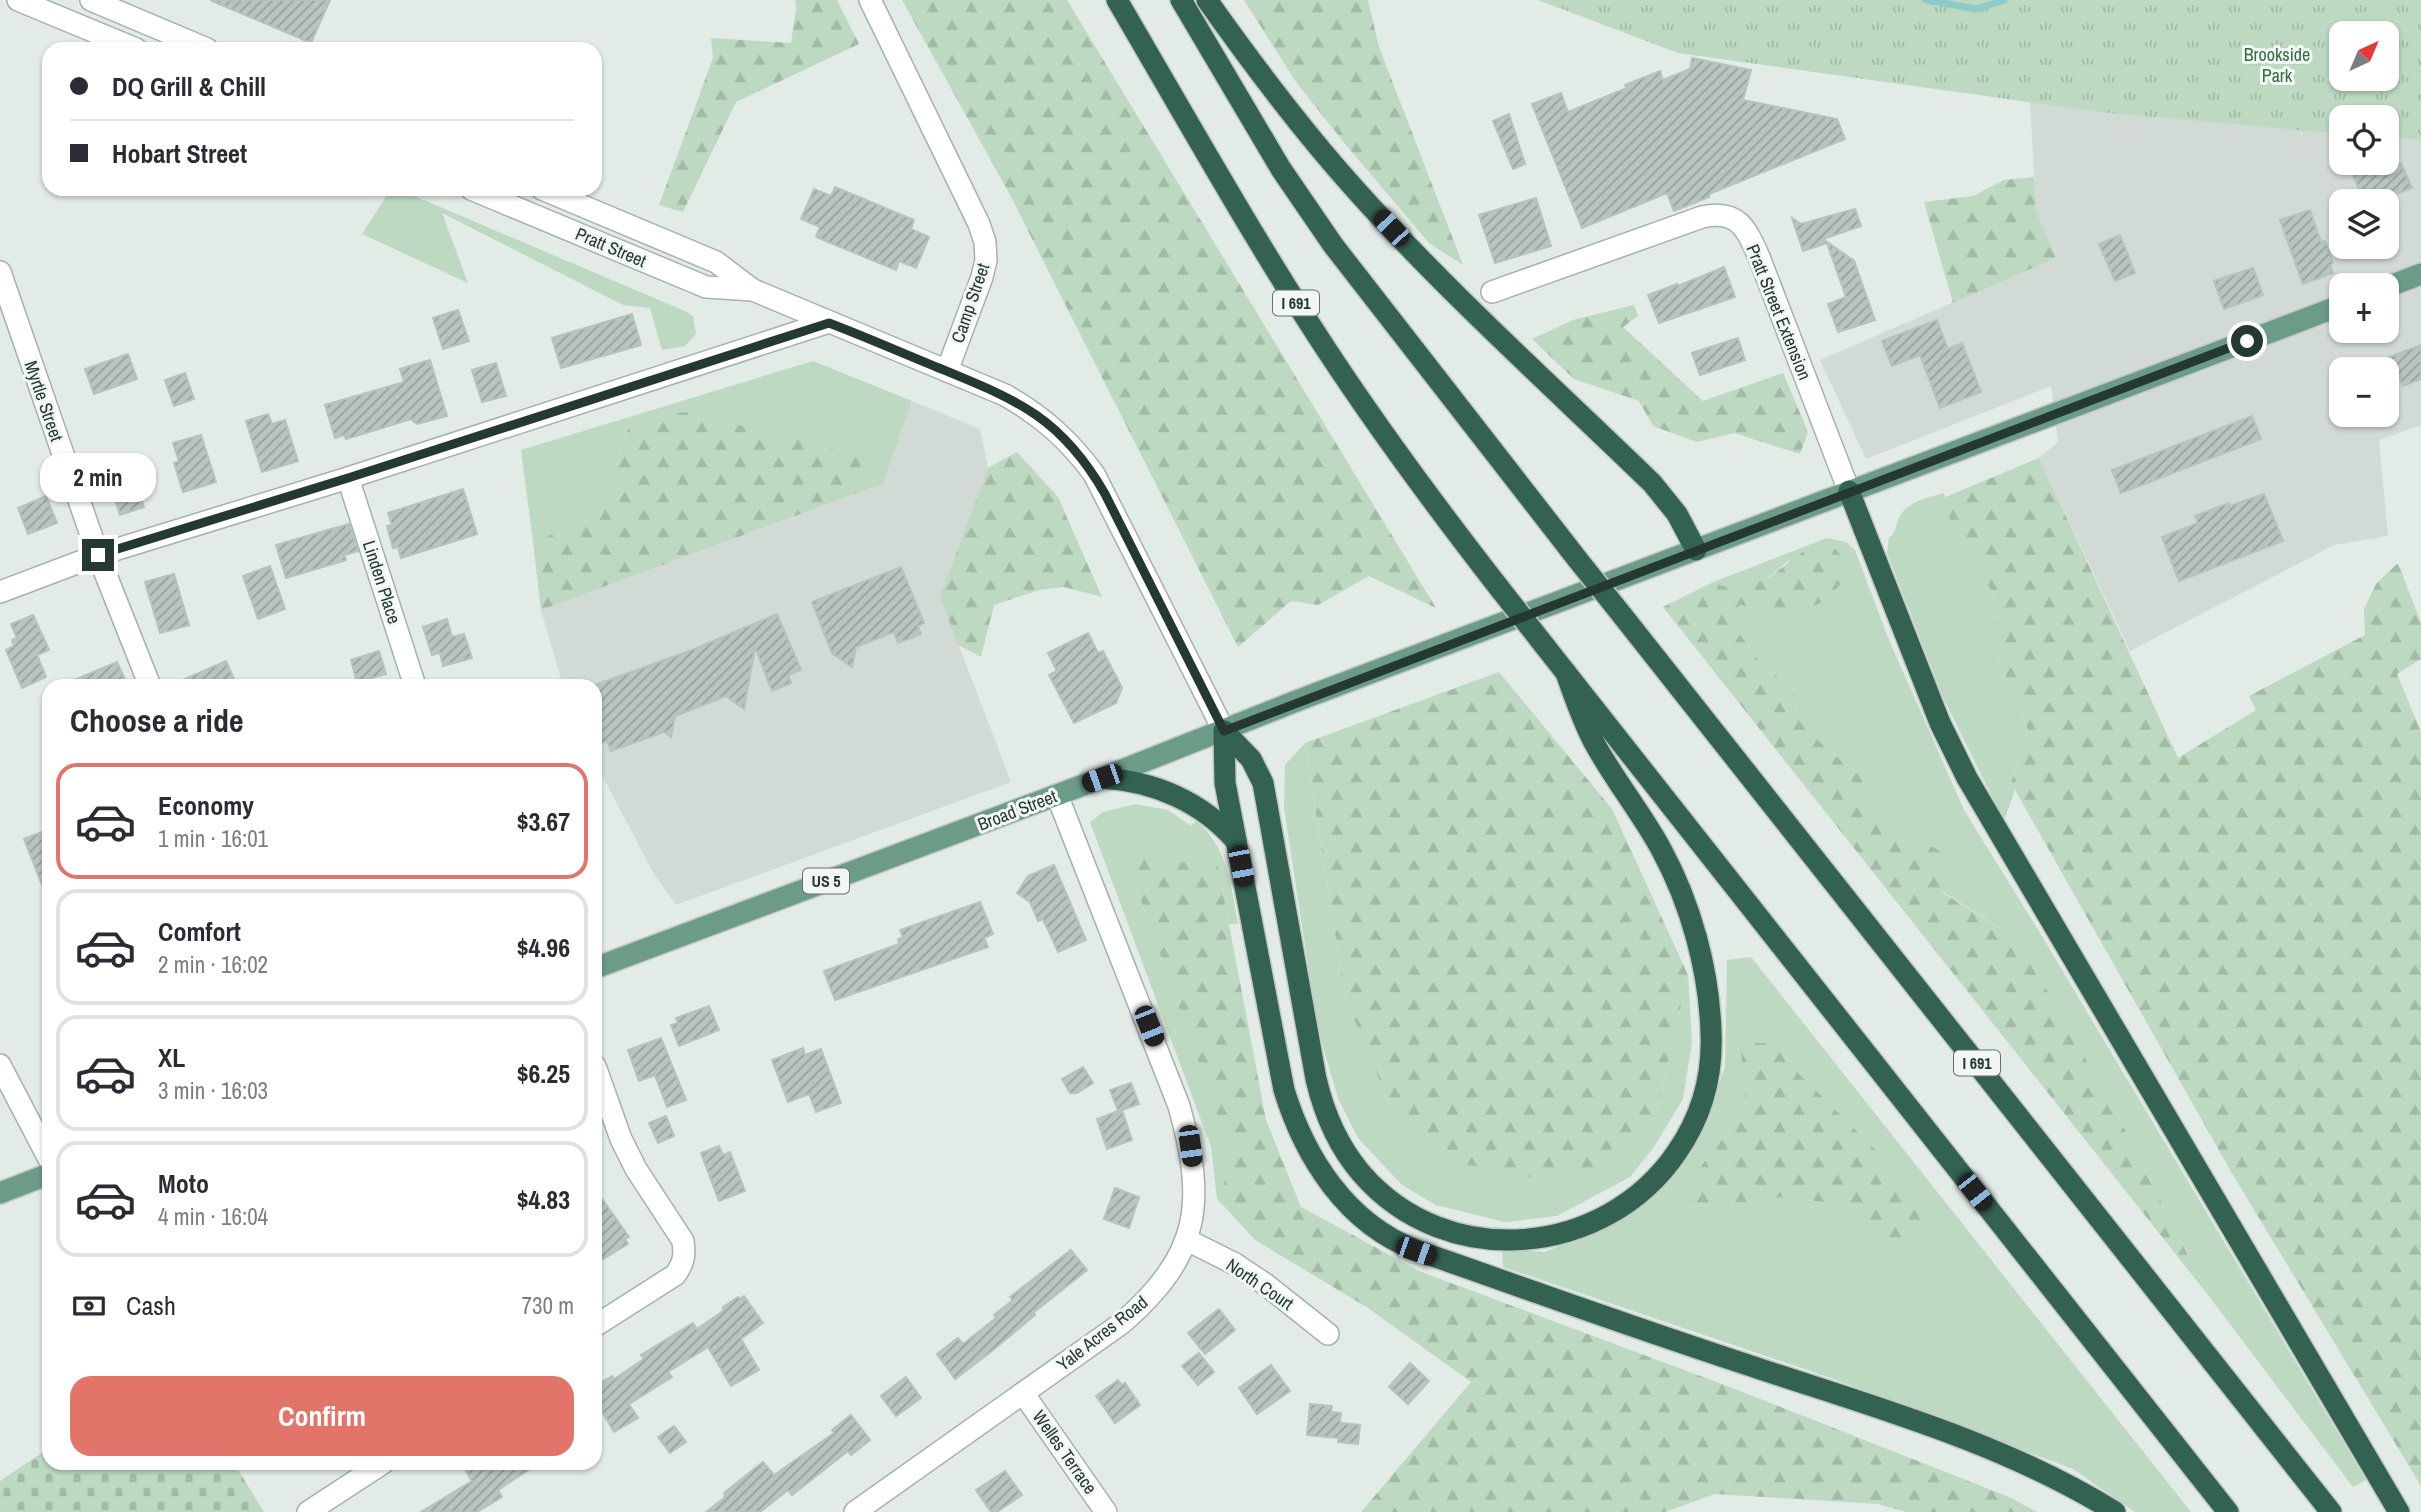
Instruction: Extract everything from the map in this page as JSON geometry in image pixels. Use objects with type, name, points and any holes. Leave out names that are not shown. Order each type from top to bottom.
[{"type":"highway","name":"I 691","points":[[1117,0],[1273,265],[1320,340],[1410,470],[1500,589],[2228,1512]]},
{"type":"highway","name":"I 691","points":[[1181,0],[1281,169],[1326,236],[1385,315],[2331,1512]]},
{"type":"highway","points":[[1207,0],[1287,109],[1355,189],[1440,279],[1652,483],[1670,503],[1696,550]]},
{"type":"highway","points":[[1849,491],[1932,703],[1967,778],[2399,1512]]},
{"type":"highway","points":[[1224,731],[1251,759],[1263,783],[1316,1079],[1327,1117],[1345,1152],[1381,1193],[1432,1224],[1488,1238],[1518,1240],[1546,1237],[1577,1229],[1609,1215],[1637,1197],[1661,1174],[1682,1146],[1694,1122],[1708,1083],[1712,1051],[1705,978],[1681,893],[1654,837],[1591,737],[1566,673]]},
{"type":"highway","points":[[1224,731],[1224,776],[1276,1055],[1290,1110],[1322,1173],[1345,1200],[1372,1225],[1416,1251],[1951,1435],[2038,1471],[2115,1512]]},
{"type":"highway","points":[[1102,778],[1143,785],[1183,799],[1211,816],[1237,841]]},
{"type":"main road","points":[[2399,282],[2421,274]]},
{"type":"main road","name":"Broad Street","points":[[602,965],[1102,778],[2329,309]]},
{"type":"main road","points":[[0,1193],[42,1177]]},
{"type":"street","points":[[18,0],[119,42]]},
{"type":"street","points":[[91,0],[190,42]]},
{"type":"street","name":"Camp Street","points":[[870,0],[979,223],[985,242],[986,260],[982,277],[947,371]]},
{"type":"street","name":"Pratt Street","points":[[488,196],[706,287],[754,290]]},
{"type":"street","name":"Pratt Street","points":[[559,196],[716,262],[754,290],[947,371]]},
{"type":"street","name":"Pratt Street Extension","points":[[1492,292],[1702,217],[1720,214],[1733,218],[1746,231],[1759,257],[1849,491]]},
{"type":"street","points":[[632,256],[643,231]]},
{"type":"street","name":"Myrtle Street","points":[[0,272],[98,555],[147,679]]},
{"type":"street","points":[[0,592],[98,555],[348,478],[829,323]]},
{"type":"street","points":[[947,371],[1024,405],[1051,425],[1082,458],[1105,494],[1224,731]]},
{"type":"street","name":"Linden Place","points":[[348,478],[413,679]]},
{"type":"street","name":"Yale Acres Road","points":[[855,1512],[1122,1323],[1147,1301],[1170,1273],[1187,1240],[1194,1213],[1195,1181],[1190,1146],[1179,1106],[1057,795]]},
{"type":"street","points":[[0,1065],[42,1146]]},
{"type":"street","points":[[602,1086],[621,1139],[636,1169],[683,1241],[685,1254],[675,1275],[602,1322]]},
{"type":"street","name":"North Court","points":[[1187,1240],[1235,1264],[1328,1334]]},
{"type":"street","name":"Welles Terrace","points":[[1023,1393],[1106,1512]]},
{"type":"street","points":[[307,1512],[372,1470]]},
{"type":"shaded area","points":[[2030,101],[2108,113],[2329,133],[2329,175],[2399,175],[2399,139],[2421,140],[2421,425],[2379,440],[2388,536],[2334,545],[2130,651],[2039,458],[2058,442],[2051,386],[1866,459],[1820,360],[2056,258],[2036,210]]},
{"type":"shaded area","points":[[912,401],[980,429],[988,468],[940,596],[1011,782],[676,905],[654,874],[602,775],[602,679],[561,679],[541,610],[883,484]]},
{"type":"green space","points":[[795,0],[837,0],[859,44],[736,102],[683,212],[659,205],[713,58],[711,38],[791,43]]},
{"type":"green space","points":[[902,0],[1067,0],[1436,608],[1369,576],[1318,605],[1291,601],[1238,647],[1009,193]]},
{"type":"green space","points":[[1244,0],[1368,0],[1379,47],[1463,265],[1429,243],[1346,145],[1296,82]]},
{"type":"green space","name":"Brookside Park","points":[[1538,0],[2421,0],[2421,140],[2399,139],[2399,105],[2329,105],[2329,133],[2108,113],[1678,53]]},
{"type":"green space","points":[[2034,177],[2036,210],[2056,258],[1953,303],[1924,202],[1973,196],[2004,180]]},
{"type":"green space","points":[[386,196],[414,196],[687,312],[693,316],[696,334],[685,346],[662,350],[650,308],[623,305],[442,213],[468,283],[362,234]]},
{"type":"green space","points":[[1634,305],[1638,316],[1623,327],[1703,401],[1783,373],[1808,432],[1800,454],[1734,433],[1697,442],[1653,426],[1639,401],[1574,379],[1532,339],[1573,320]]},
{"type":"green space","points":[[813,361],[912,401],[883,484],[863,491],[858,456],[632,416]]},
{"type":"green space","points":[[689,412],[859,456],[863,491],[541,610],[533,542],[601,514],[632,416]]},
{"type":"green space","points":[[632,416],[601,514],[533,542],[521,450]]},
{"type":"green space","points":[[1017,452],[1058,497],[1102,597],[1064,587],[1039,590],[994,605],[981,657],[958,645],[940,596],[988,468]]},
{"type":"green space","points":[[2039,458],[2178,758],[2256,710],[2249,696],[2365,635],[2364,609],[2376,584],[2398,563],[2421,623],[2421,659],[2397,674],[2421,732],[2421,1486],[2233,1175],[2011,783],[2028,730],[2000,662],[1993,593],[1955,534],[1943,498]]},
{"type":"green space","points":[[1944,493],[1955,534],[1993,593],[2000,662],[2028,730],[2011,783],[2015,789],[2004,821],[1943,697],[1887,553],[1889,538],[1903,512],[1918,501]]},
{"type":"green space","points":[[1827,538],[1846,542],[1855,550],[1889,640],[1964,810],[2366,1480],[2353,1487],[2208,1295],[2121,1122],[2019,941],[1942,891],[1933,847],[1909,847],[1883,825],[1860,776],[1826,748],[1799,720],[1793,686],[1766,670],[1731,622],[1740,605],[1787,617],[1789,560],[1750,587],[1732,590],[1713,582]]},
{"type":"green space","points":[[1830,544],[1843,557],[1847,576],[1827,600],[1787,617],[1740,605],[1731,622],[1766,670],[1793,686],[1799,720],[1826,748],[1860,776],[1883,825],[1909,847],[1933,847],[1949,856],[1942,892],[2019,941],[2121,1122],[2208,1295],[1663,607],[1713,582],[1733,590],[1752,585],[1770,577],[1801,553]]},
{"type":"green space","points":[[1499,672],[1612,809],[1688,975],[1652,1130],[1618,1163],[1546,1180],[1465,1164],[1388,1100],[1345,998],[1305,743]]},
{"type":"green space","points":[[1305,743],[1345,998],[1388,1100],[1465,1164],[1652,1130],[1688,975],[1692,1042],[1683,1099],[1654,1147],[1630,1177],[1557,1216],[1505,1222],[1436,1205],[1402,1185],[1358,1138],[1338,1098],[1318,1030],[1284,808],[1285,765]]},
{"type":"green space","points":[[1135,804],[1168,810],[1191,826],[1196,821],[1207,831],[1222,855],[1230,882],[1238,924],[1229,924],[1218,866],[1136,888],[1228,1142],[1223,1205],[1217,1199],[1211,1147],[1090,822],[1103,812]]},
{"type":"green space","points":[[1136,857],[1218,866],[1266,1120],[1301,1207],[1419,1271],[1730,1387],[2009,1497],[2037,1512],[1906,1512],[1878,1504],[1715,1494],[1665,1512],[1361,1512],[1471,1382],[1368,1308],[1255,1240],[1223,1205],[1227,1142],[1136,887]]},
{"type":"green space","points":[[1751,957],[2191,1512],[2135,1512],[2073,1469],[1831,1378],[1503,1267],[1502,1249],[1545,1252],[1613,1223],[1662,1185],[1701,1133],[1725,1067],[1727,960]],"holes":[[[1780,1044],[1799,1074],[1872,1242],[1856,1206],[1783,1197],[1674,1208],[1746,1101]]]},
{"type":"green space","points":[[1740,1042],[1780,1044],[1799,1074],[1878,1152],[1923,1220],[1900,1245],[1872,1242],[1856,1206],[1783,1197],[1673,1208],[1746,1101]]},
{"type":"green space","points":[[42,1453],[42,1470],[238,1470],[264,1512],[0,1512],[0,1481]]},
{"type":"building","points":[[210,0],[330,0],[311,42]]},
{"type":"building","points":[[1692,58],[1751,70],[1743,100],[1837,119],[1845,139],[1674,211],[1667,193],[1582,228],[1532,104],[1561,93],[1568,112],[1660,71],[1663,80],[1690,69]]},
{"type":"building","points":[[1509,114],[1525,164],[1513,169],[1493,121]]},
{"type":"building","points":[[2399,163],[2412,188],[2399,193],[2399,189],[2359,189],[2353,175],[2399,175]]},
{"type":"building","points":[[835,187],[914,220],[911,229],[929,237],[916,268],[899,261],[896,270],[816,237],[820,227],[801,219],[814,189],[831,196]]},
{"type":"building","points":[[1536,198],[1551,246],[1495,263],[1479,215]]},
{"type":"building","points":[[1855,209],[1861,226],[1823,239],[1854,261],[1875,320],[1838,332],[1828,304],[1846,297],[1827,243],[1803,251],[1792,218],[1801,224]]},
{"type":"building","points":[[2310,210],[2321,242],[2325,241],[2329,259],[2333,263],[2330,265],[2333,273],[2303,284],[2280,220]]},
{"type":"building","points":[[2120,235],[2135,273],[2115,281],[2099,244]]},
{"type":"building","points":[[1724,267],[1735,297],[1659,323],[1648,295]]},
{"type":"building","points":[[2253,268],[2263,295],[2224,309],[2214,281]]},
{"type":"building","points":[[458,310],[469,341],[443,349],[433,318]]},
{"type":"building","points":[[632,314],[641,345],[561,368],[552,338]]},
{"type":"building","points":[[1937,320],[1948,349],[1962,343],[1981,392],[1940,408],[1920,355],[1892,366],[1882,341]]},
{"type":"building","points":[[1738,338],[1745,360],[1700,375],[1692,353]]},
{"type":"building","points":[[2421,345],[2421,379],[2403,386],[2399,379],[2399,357],[2390,357]]},
{"type":"building","points":[[128,354],[137,379],[94,394],[85,369]]},
{"type":"building","points":[[430,360],[447,416],[417,424],[411,419],[346,439],[344,435],[335,438],[325,405],[404,382],[400,369]]},
{"type":"building","points":[[496,363],[506,396],[482,402],[472,370]]},
{"type":"building","points":[[185,373],[194,399],[174,406],[165,380]]},
{"type":"building","points":[[268,414],[272,424],[285,420],[298,461],[262,472],[246,421]]},
{"type":"building","points":[[2252,416],[2261,439],[2121,493],[2112,470]]},
{"type":"building","points":[[201,435],[216,482],[183,492],[174,463],[179,461],[173,443]]},
{"type":"building","points":[[135,458],[143,485],[137,487],[144,507],[120,515],[105,467]]},
{"type":"building","points":[[463,489],[477,534],[401,558],[398,547],[393,548],[387,526],[392,525],[388,513]]},
{"type":"building","points":[[2264,494],[2283,541],[2179,581],[2162,537],[2198,523],[2195,516]]},
{"type":"building","points":[[46,496],[57,523],[28,534],[18,508]]},
{"type":"building","points":[[349,524],[358,551],[344,555],[346,560],[286,578],[276,545]]},
{"type":"building","points":[[270,566],[285,609],[258,619],[243,576]]},
{"type":"building","points":[[901,567],[924,623],[918,626],[921,634],[898,643],[894,632],[856,647],[852,667],[832,653],[812,602]]},
{"type":"building","points":[[174,574],[189,625],[160,633],[145,582]]},
{"type":"building","points":[[777,614],[801,670],[788,675],[791,683],[772,691],[755,647],[744,709],[726,696],[675,716],[671,737],[664,732],[611,751],[607,741],[602,743],[602,682],[692,650]]},
{"type":"building","points":[[33,615],[49,650],[37,655],[46,677],[22,688],[6,650],[14,646],[12,640],[17,638],[11,624]]},
{"type":"building","points":[[447,619],[452,637],[464,634],[472,658],[443,666],[440,653],[432,655],[423,627]]},
{"type":"building","points":[[1088,633],[1098,653],[1103,651],[1122,688],[1116,703],[1074,723],[1049,675],[1057,671],[1048,653]]},
{"type":"building","points":[[379,651],[386,674],[356,679],[351,660]]},
{"type":"building","points":[[226,661],[234,679],[185,679]]},
{"type":"building","points":[[117,662],[125,679],[77,679]]},
{"type":"building","points":[[42,832],[42,885],[24,839]]},
{"type":"building","points":[[1054,865],[1086,940],[1058,952],[1043,919],[1038,921],[1030,902],[1017,893],[1028,876]]},
{"type":"building","points":[[980,902],[993,934],[984,938],[988,947],[835,1000],[824,971],[899,944],[898,939],[903,937],[900,930]]},
{"type":"building","points":[[709,1006],[719,1030],[679,1046],[671,1025],[678,1023],[676,1018]]},
{"type":"building","points":[[661,1038],[686,1100],[667,1107],[655,1075],[639,1081],[628,1050]]},
{"type":"building","points":[[803,1048],[805,1055],[821,1049],[841,1103],[816,1112],[809,1094],[788,1102],[772,1060]]},
{"type":"building","points":[[1083,1067],[1093,1083],[1077,1093],[1070,1093],[1062,1079]]},
{"type":"building","points":[[1131,1083],[1139,1104],[1122,1110],[1132,1140],[1107,1149],[1097,1119],[1118,1111],[1110,1090]]},
{"type":"building","points":[[666,1116],[674,1136],[658,1143],[649,1123]]},
{"type":"building","points":[[719,1146],[723,1155],[730,1152],[745,1191],[719,1201],[701,1153]]},
{"type":"building","points":[[1115,1188],[1139,1197],[1129,1228],[1104,1219]]},
{"type":"building","points":[[602,1199],[629,1237],[625,1239],[628,1244],[602,1260]]},
{"type":"building","points":[[1071,1250],[1087,1270],[955,1379],[937,1354],[958,1338],[963,1344],[996,1318],[994,1315],[1013,1300],[1010,1297]]},
{"type":"building","points":[[744,1296],[763,1323],[741,1339],[759,1370],[731,1386],[708,1347],[668,1372],[672,1377],[629,1404],[638,1418],[614,1432],[602,1412],[602,1382],[612,1376],[614,1379],[644,1359],[641,1355],[693,1323],[697,1329],[723,1311],[723,1307],[738,1297],[740,1299]]},
{"type":"building","points":[[1219,1309],[1235,1330],[1205,1354],[1188,1333]]},
{"type":"building","points":[[1199,1353],[1214,1372],[1198,1385],[1182,1366]]},
{"type":"building","points":[[1410,1363],[1429,1381],[1408,1404],[1389,1387]]},
{"type":"building","points":[[1271,1365],[1290,1391],[1257,1414],[1239,1388]]},
{"type":"building","points":[[906,1377],[921,1398],[896,1416],[881,1396]]},
{"type":"building","points":[[1118,1380],[1122,1385],[1125,1383],[1140,1405],[1115,1423],[1096,1396]]},
{"type":"building","points":[[1310,1404],[1332,1406],[1331,1412],[1341,1413],[1340,1423],[1360,1425],[1358,1444],[1338,1442],[1339,1434],[1338,1438],[1307,1435]]},
{"type":"building","points":[[851,1415],[870,1440],[851,1455],[848,1451],[792,1495],[788,1490],[760,1512],[706,1512],[724,1498],[725,1492],[763,1462],[774,1475],[834,1433],[832,1430]]},
{"type":"building","points":[[674,1426],[686,1442],[670,1453],[658,1437]]},
{"type":"building","points":[[528,1470],[498,1490],[502,1497],[477,1512],[421,1512],[472,1481],[466,1471]]},
{"type":"building","points":[[1005,1471],[1022,1495],[997,1512],[991,1512],[976,1490]]},
{"type":"waterway","points":[[1926,0],[1977,9],[2004,0]]},
{"type":"route","points":[[98,555],[348,478],[829,323],[1005,395],[1051,425],[1072,446],[1094,474],[1105,494],[1224,731],[1375,671],[2247,341]]}]
